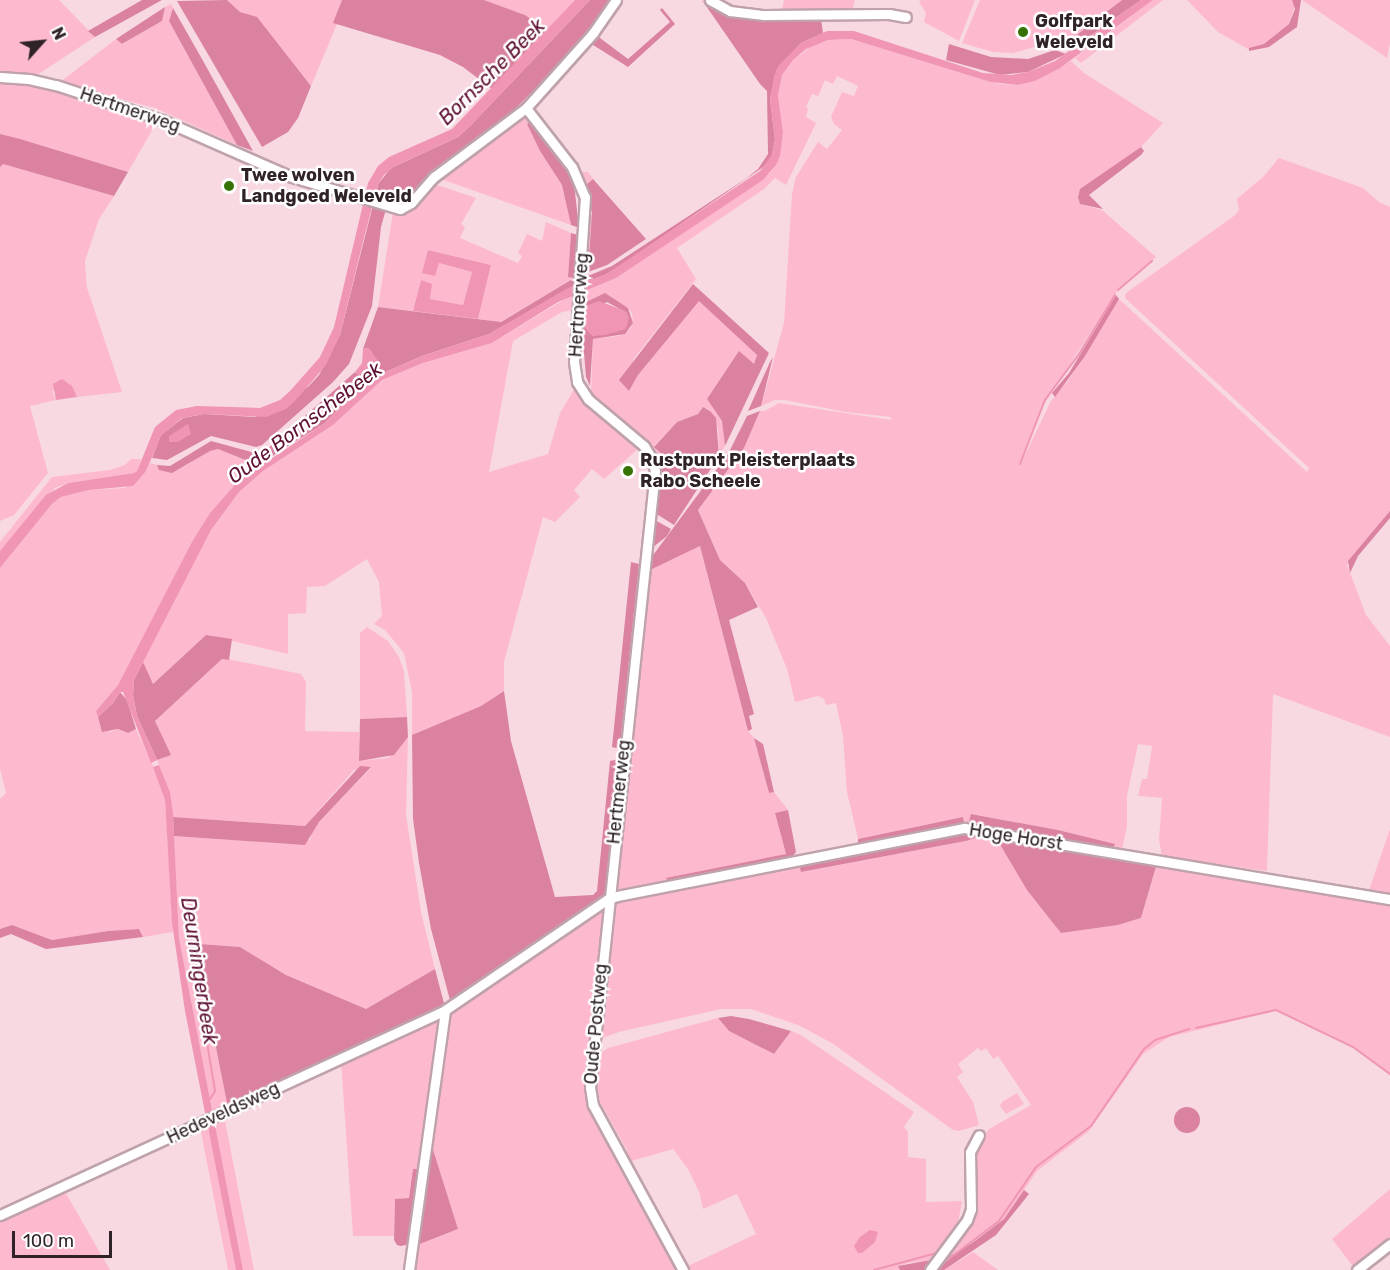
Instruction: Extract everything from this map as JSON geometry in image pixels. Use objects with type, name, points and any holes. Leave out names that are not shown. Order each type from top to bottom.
[{"type":"street","points":[[526,108],[593,33],[616,0]]},
{"type":"street","points":[[710,0],[730,11],[753,14],[889,14],[906,17]]},
{"type":"street","name":"Hertmerweg","points":[[0,77],[51,83],[208,138],[292,177],[397,209],[407,206],[434,177],[526,108],[565,157],[583,189],[586,211],[574,362],[579,387],[588,399],[644,446],[654,463],[656,478],[644,565],[608,899]]},
{"type":"street","name":"Hoge Horst","points":[[608,899],[964,828],[1390,898]]},
{"type":"street","points":[[410,1270],[445,1010],[608,899]]},
{"type":"street","name":"Oude Postweg","points":[[608,899],[590,1096],[682,1270]]},
{"type":"street","name":"Hedeveldsweg","points":[[0,1215],[445,1010]]},
{"type":"street","points":[[930,1270],[968,1220],[970,1152],[979,1135]]},
{"type":"street","points":[[1357,1270],[1390,1244]]},
{"type":"shaded area","points":[[0,0],[59,0],[95,37],[37,75],[0,72]]},
{"type":"shaded area","points":[[142,0],[162,0],[95,37],[88,31]]},
{"type":"shaded area","points":[[227,0],[342,0],[334,22],[337,24],[311,86],[257,18],[240,12]]},
{"type":"shaded area","points":[[227,0],[240,12],[257,17],[311,86],[298,118],[288,132],[262,147],[177,1]]},
{"type":"shaded area","points":[[342,0],[484,0],[525,15],[547,30],[492,89],[463,67],[440,55],[333,23]]},
{"type":"shaded area","points":[[484,0],[575,0],[547,30],[525,15]]},
{"type":"shaded area","points":[[575,0],[590,0],[458,137],[395,166],[384,175],[378,184],[340,335],[326,365],[296,400],[286,409],[266,417],[204,414],[182,418],[161,436],[146,471],[133,486],[89,490],[61,497],[52,504],[0,568],[0,551],[46,495],[68,483],[134,473],[137,471],[155,427],[176,410],[197,406],[260,408],[280,400],[290,391],[320,357],[334,327],[368,183],[378,166],[389,157],[452,129]]},
{"type":"shaded area","points":[[590,0],[612,0],[599,21],[568,56],[507,117],[409,201],[400,206],[375,199],[378,184],[391,168],[458,137]]},
{"type":"shaded area","points":[[702,0],[720,11],[746,18],[821,19],[823,33],[801,43],[777,69],[770,99],[775,139],[772,155],[766,165],[629,260],[605,275],[583,283],[583,278],[612,266],[747,178],[758,169],[768,154],[767,91]]},
{"type":"shaded area","points":[[784,0],[855,0],[852,13],[782,9]]},
{"type":"shaded area","points":[[921,0],[975,0],[959,41],[924,22],[926,13],[919,2]]},
{"type":"shaded area","name":"Golfpark Weleveld","points":[[980,0],[1122,0],[1065,44],[1052,42],[1013,53],[993,52],[962,43]]},
{"type":"shaded area","points":[[1122,0],[1141,0],[1069,51],[1065,44]]},
{"type":"shaded area","points":[[1141,0],[1153,0],[1060,68],[1035,81],[1018,85],[991,82],[851,39],[828,40],[806,49],[793,60],[782,75],[778,96],[783,132],[780,156],[776,165],[763,180],[616,278],[558,302],[492,343],[423,363],[382,380],[333,425],[263,471],[239,492],[211,530],[134,680],[133,695],[137,716],[157,760],[151,763],[123,692],[120,692],[113,703],[98,717],[96,711],[118,685],[192,542],[210,513],[239,480],[325,423],[359,389],[381,374],[422,356],[489,334],[566,289],[605,275],[760,171],[772,155],[775,140],[770,99],[774,76],[779,65],[801,43],[827,31],[854,31],[983,73],[1011,75],[1028,72],[1055,61]]},
{"type":"shaded area","points":[[1153,0],[1163,0],[1081,63],[1075,58]]},
{"type":"shaded area","points":[[1187,0],[1292,0],[1295,5],[1289,24],[1280,33],[1264,44],[1248,49],[1218,32]]},
{"type":"shaded area","points":[[1292,0],[1301,0],[1297,27],[1269,47],[1249,51],[1249,48],[1264,44],[1289,24],[1295,9]]},
{"type":"shaded area","points":[[1302,0],[1390,0],[1390,43],[1387,58]]},
{"type":"shaded area","points":[[171,4],[173,8],[169,21],[237,145],[155,108],[59,83],[116,39],[123,44],[162,21],[165,7]]},
{"type":"shaded area","points":[[165,7],[162,21],[122,44],[116,39]]},
{"type":"shaded area","points":[[173,8],[253,151],[237,145],[169,21]]},
{"type":"shaded area","points":[[662,8],[675,24],[628,67],[590,43],[596,35],[628,59],[670,22],[660,10]]},
{"type":"shaded area","points":[[851,39],[1000,84],[1018,85],[1035,81],[1071,61],[1084,73],[1163,123],[1141,147],[1078,194],[1080,204],[1102,210],[1156,257],[1120,287],[1042,407],[1021,463],[1051,401],[1068,381],[1119,299],[1307,472],[1309,468],[1125,298],[1126,293],[1234,216],[1239,210],[1237,199],[1264,176],[1279,158],[1363,188],[1379,202],[1390,207],[1390,511],[1347,565],[1366,615],[1390,646],[1390,737],[1273,694],[1267,871],[1162,856],[1159,840],[1162,798],[1138,796],[1142,779],[1147,779],[1152,746],[1138,744],[1127,796],[1127,826],[1122,850],[1113,849],[1114,844],[1058,830],[972,814],[969,822],[964,823],[963,817],[858,839],[847,792],[843,736],[836,703],[826,705],[824,699],[818,696],[795,702],[787,669],[766,618],[745,583],[720,560],[698,510],[744,448],[760,411],[765,411],[779,403],[891,420],[891,417],[845,412],[785,400],[775,400],[761,406],[784,323],[792,194],[796,177],[818,142],[827,149],[842,130],[834,124],[831,117],[842,92],[854,96],[858,86],[837,76],[833,84],[825,80],[818,96],[812,94],[806,107],[808,109],[806,117],[816,123],[786,185],[775,178],[764,189],[677,248],[696,279],[633,360],[629,391],[638,375],[699,300],[757,355],[754,365],[739,352],[707,399],[722,421],[725,446],[719,456],[718,429],[710,410],[703,407],[698,414],[677,422],[654,446],[664,456],[659,465],[646,444],[591,392],[593,339],[619,336],[630,329],[633,323],[632,313],[628,308],[608,297],[580,305],[582,291],[616,278],[770,173],[776,165],[783,132],[778,96],[782,75],[793,60],[813,45],[828,40]]},
{"type":"shaded area","points":[[949,44],[991,57],[1028,59],[1055,50],[1066,54],[1028,72],[1000,75],[946,60]]},
{"type":"shaded area","points":[[0,83],[35,84],[159,123],[154,127],[128,172],[0,134]]},
{"type":"shaded area","points":[[523,117],[532,121],[527,124],[540,151],[562,185],[571,225],[441,179],[517,118]]},
{"type":"shaded area","points":[[532,121],[565,166],[574,184],[579,228],[571,225],[562,185],[540,151],[527,124]]},
{"type":"shaded area","points":[[0,134],[128,172],[114,196],[3,164],[0,167]]},
{"type":"shaded area","points":[[559,140],[581,172],[588,172],[593,179],[586,185],[592,217],[588,272],[584,273],[588,209],[557,143]]},
{"type":"shaded area","points":[[1141,147],[1144,151],[1141,155],[1089,195],[1103,209],[1080,204],[1078,197],[1080,189]]},
{"type":"shaded area","points":[[3,164],[114,196],[99,219],[85,261],[87,288],[122,392],[77,397],[71,386],[52,391],[56,400],[30,406],[48,473],[14,515],[0,521],[0,167]]},
{"type":"shaded area","points":[[593,179],[646,239],[607,265],[588,272],[592,213],[586,185]]},
{"type":"shaded area","points":[[434,184],[476,198],[461,224],[465,227],[460,238],[518,263],[522,256],[518,253],[527,234],[542,241],[546,222],[571,233],[568,276],[575,277],[500,322],[478,319],[491,265],[428,250],[423,273],[439,263],[472,272],[463,305],[430,299],[421,280],[413,311],[378,307],[393,212],[402,212]]},
{"type":"shaded area","points":[[373,205],[386,209],[381,227],[372,306],[349,364],[333,382],[262,445],[256,447],[211,436],[167,460],[152,458],[161,435],[183,418],[204,414],[255,417],[308,387],[319,375],[340,335]]},
{"type":"shaded area","points":[[571,233],[578,235],[575,285],[489,334],[422,356],[381,374],[359,389],[325,423],[258,465],[218,449],[210,451],[172,473],[159,470],[157,465],[170,466],[211,441],[259,454],[265,451],[355,372],[361,377],[369,348],[363,349],[378,307],[501,322],[574,278],[568,277]]},
{"type":"shaded area","points":[[428,250],[491,265],[478,319],[413,311],[421,280],[432,284],[430,299],[463,305],[472,272],[439,263],[435,276],[422,273]]},
{"type":"shaded area","points":[[693,284],[769,353],[725,446],[722,421],[707,399],[739,351],[754,364],[757,355],[699,301],[638,375],[629,391],[619,380]]},
{"type":"shaded area","points":[[575,293],[574,310],[562,312],[513,341],[489,472],[548,454],[560,413],[575,388],[639,448],[604,479],[592,469],[574,490],[580,497],[555,522],[543,517],[504,662],[504,691],[481,706],[412,735],[412,692],[404,653],[385,630],[374,624],[382,616],[379,582],[367,559],[325,586],[307,587],[306,613],[288,614],[288,654],[206,635],[152,685],[143,662],[211,530],[239,492],[263,471],[333,425],[382,380],[423,363],[492,343]]},
{"type":"shaded area","points":[[605,293],[628,308],[633,323],[625,334],[593,339],[590,386],[586,377],[580,305]],"holes":[[[607,302],[627,313],[593,336],[584,326],[582,316]]]},
{"type":"shaded area","points":[[1116,295],[1119,299],[1085,356],[1055,397],[1052,393],[1069,373]]},
{"type":"shaded area","points":[[599,301],[625,311],[629,317],[626,329],[605,335],[593,336],[589,333],[584,326],[583,307]]},
{"type":"shaded area","points":[[369,348],[378,361],[361,378],[355,372],[362,363],[363,349]]},
{"type":"shaded area","points":[[773,357],[761,406],[748,411],[770,362]]},
{"type":"shaded area","points":[[62,379],[72,386],[77,397],[56,400],[53,384]]},
{"type":"shaded area","points":[[703,407],[716,418],[719,456],[674,525],[655,513],[662,481],[659,465],[664,456],[654,447],[677,422],[698,414]]},
{"type":"shaded area","points":[[760,411],[744,448],[698,510],[720,560],[745,583],[758,607],[729,620],[754,714],[749,716],[752,729],[748,731],[700,546],[648,571],[648,562],[728,454],[747,416]]},
{"type":"shaded area","points":[[188,424],[191,434],[178,442],[169,442],[169,436]]},
{"type":"shaded area","points":[[218,449],[258,465],[239,480],[210,513],[118,685],[96,711],[110,732],[118,729],[128,733],[136,729],[158,777],[165,800],[173,932],[143,937],[139,929],[108,931],[52,940],[12,925],[0,929],[0,799],[6,793],[0,769],[0,568],[52,504],[61,497],[89,490],[125,488],[146,471],[150,463],[157,465],[160,470],[183,467],[210,450]]},
{"type":"shaded area","points":[[131,459],[141,459],[134,473],[68,483],[55,488],[0,551],[0,542],[52,477],[110,470],[125,465]]},
{"type":"shaded area","points":[[1390,511],[1390,518],[1358,556],[1350,573],[1348,561]]},
{"type":"shaded area","points":[[653,519],[671,529],[667,536],[647,552]]},
{"type":"shaded area","points":[[700,546],[748,731],[754,738],[769,793],[774,792],[788,810],[775,813],[786,854],[615,891],[648,571]]},
{"type":"shaded area","points":[[631,562],[639,564],[620,746],[616,748],[612,747]]},
{"type":"shaded area","points":[[367,627],[388,641],[399,657],[404,672],[407,717],[360,719],[360,633]]},
{"type":"shaded area","points":[[206,635],[232,639],[229,660],[222,659],[155,721],[171,755],[157,760],[137,716],[133,695],[134,680],[143,662],[153,684]]},
{"type":"shaded area","points":[[223,658],[301,674],[306,682],[305,731],[359,732],[359,761],[388,758],[408,737],[406,815],[421,912],[435,969],[366,1009],[286,975],[240,947],[200,944],[194,939],[190,911],[184,911],[187,941],[193,967],[206,997],[228,1108],[213,1114],[179,938],[174,836],[289,844],[310,840],[312,831],[319,822],[371,768],[354,770],[305,826],[173,817],[170,792],[157,760],[170,755],[155,721]]},
{"type":"shaded area","points":[[504,691],[511,741],[555,897],[593,895],[597,891],[610,761],[619,759],[605,897],[451,1004],[431,929],[419,863],[413,819],[412,735],[481,706]]},
{"type":"shaded area","points":[[120,692],[127,700],[136,729],[128,733],[118,729],[102,732],[98,717],[113,703]]},
{"type":"shaded area","points":[[407,717],[408,737],[394,755],[359,761],[360,719]]},
{"type":"shaded area","points":[[754,738],[763,744],[774,792],[769,793]]},
{"type":"shaded area","points":[[159,765],[170,792],[173,813],[179,938],[243,1270],[236,1270],[185,1011],[172,923],[165,800],[153,767]]},
{"type":"shaded area","points":[[360,766],[371,767],[319,822],[305,845],[174,836],[173,817],[305,826]]},
{"type":"shaded area","points":[[788,810],[796,852],[792,857],[667,880],[666,878],[786,854],[775,813]]},
{"type":"shaded area","points":[[971,814],[1058,830],[1115,844],[1113,849],[969,822]]},
{"type":"shaded area","points":[[963,817],[964,823],[858,843],[858,839]]},
{"type":"shaded area","points":[[1390,829],[1390,894],[1369,890]]},
{"type":"shaded area","points":[[958,831],[985,835],[966,841],[801,872],[799,864]]},
{"type":"shaded area","points":[[984,835],[997,835],[1061,933],[1118,925],[1141,918],[1157,863],[1390,905],[1390,1074],[1355,1048],[1278,1010],[1169,1037],[1143,1054],[1089,1131],[1037,1171],[1004,1219],[951,1256],[972,1214],[974,1150],[989,1129],[1031,1105],[998,1056],[993,1059],[986,1048],[981,1051],[978,1048],[958,1064],[963,1072],[957,1077],[973,1102],[979,1125],[959,1131],[953,1130],[832,1043],[798,1025],[751,1009],[721,1009],[619,1032],[597,1040],[610,902],[799,864],[802,872],[967,841]]},
{"type":"shaded area","points":[[997,835],[1157,863],[1141,918],[1118,925],[1061,933],[1027,890]]},
{"type":"shaded area","points":[[604,906],[585,1091],[588,1101],[676,1270],[413,1270],[416,1245],[458,1229],[430,1140],[447,1020],[453,1010]]},
{"type":"shaded area","points":[[184,911],[190,911],[194,939],[200,944],[240,947],[286,975],[366,1009],[435,969],[445,1007],[228,1108],[206,997],[193,967],[187,941]]},
{"type":"shaded area","points":[[12,925],[52,940],[108,931],[139,929],[143,937],[46,949],[11,934],[0,938],[0,929]]},
{"type":"shaded area","points":[[731,1016],[791,1031],[774,1054],[729,1031],[718,1018]]},
{"type":"shaded area","points":[[718,1018],[729,1031],[774,1054],[791,1031],[801,1035],[914,1112],[904,1127],[908,1132],[908,1157],[926,1159],[926,1202],[962,1201],[956,1234],[936,1259],[898,1266],[900,1270],[687,1270],[686,1267],[756,1234],[737,1194],[703,1209],[700,1194],[688,1169],[673,1149],[628,1162],[627,1150],[600,1102],[597,1087],[601,1053],[608,1048]]},
{"type":"shaded area","points":[[432,1019],[439,1022],[420,1169],[413,1169],[409,1198],[395,1199],[394,1236],[353,1236],[341,1061]]},
{"type":"shaded area","points":[[1017,1093],[1024,1104],[1006,1114],[1000,1106],[1002,1102]]},
{"type":"shaded area","points":[[1187,1107],[1196,1111],[1200,1120],[1196,1129],[1187,1133],[1178,1129],[1174,1120],[1178,1111]]},
{"type":"shaded area","points":[[224,1116],[254,1270],[243,1270],[214,1120]]},
{"type":"shaded area","points":[[207,1124],[236,1270],[228,1270],[200,1127]]},
{"type":"shaded area","points":[[430,1140],[458,1229],[417,1245]]},
{"type":"shaded area","points":[[413,1169],[420,1169],[410,1244],[401,1246],[397,1245],[394,1240],[395,1199],[409,1198]]},
{"type":"shaded area","points":[[1390,1189],[1390,1242],[1355,1269],[1332,1239]]},
{"type":"shaded area","points":[[64,1190],[110,1270],[0,1270],[0,1219]]},
{"type":"shaded area","points":[[1024,1190],[1029,1194],[996,1235],[944,1270],[935,1270],[945,1259],[972,1243],[1004,1219]]},
{"type":"shaded area","points":[[870,1230],[878,1232],[875,1242],[862,1253],[858,1253],[854,1246],[860,1237]]},
{"type":"shaded area","points":[[973,1252],[998,1270],[944,1270]]},
{"type":"shaded area","points":[[936,1259],[928,1270],[900,1270],[898,1266]]},
{"type":"waterway","points":[[1118,290],[1152,261]]},
{"type":"waterway","points":[[1020,464],[1045,400],[1079,354],[1115,295]]},
{"type":"waterway","name":"Deurningerbeek","points":[[197,982],[215,1091],[210,1099]]},
{"type":"waterway","points":[[1196,1028],[1276,1010],[1353,1047],[1390,1074]]},
{"type":"waterway","points":[[938,1267],[999,1221],[1036,1167],[1091,1126],[1144,1049],[1155,1040],[1189,1029]]},
{"type":"waterway","points":[[874,1270],[937,1253]]},
{"type":"place","name":"Golfpark Weleveld","points":[[1023,32]]},
{"type":"place","name":"Twee wolven Landgoed Weleveld","points":[[229,186]]},
{"type":"place","name":"Rustpunt Pleisterplaats Rabo Scheele","points":[[628,471]]},
{"type":"water label","name":"Bornsche Beek","points":[[492,72]]},
{"type":"water label","name":"Oude Bornschebeek","points":[[305,423]]}]
